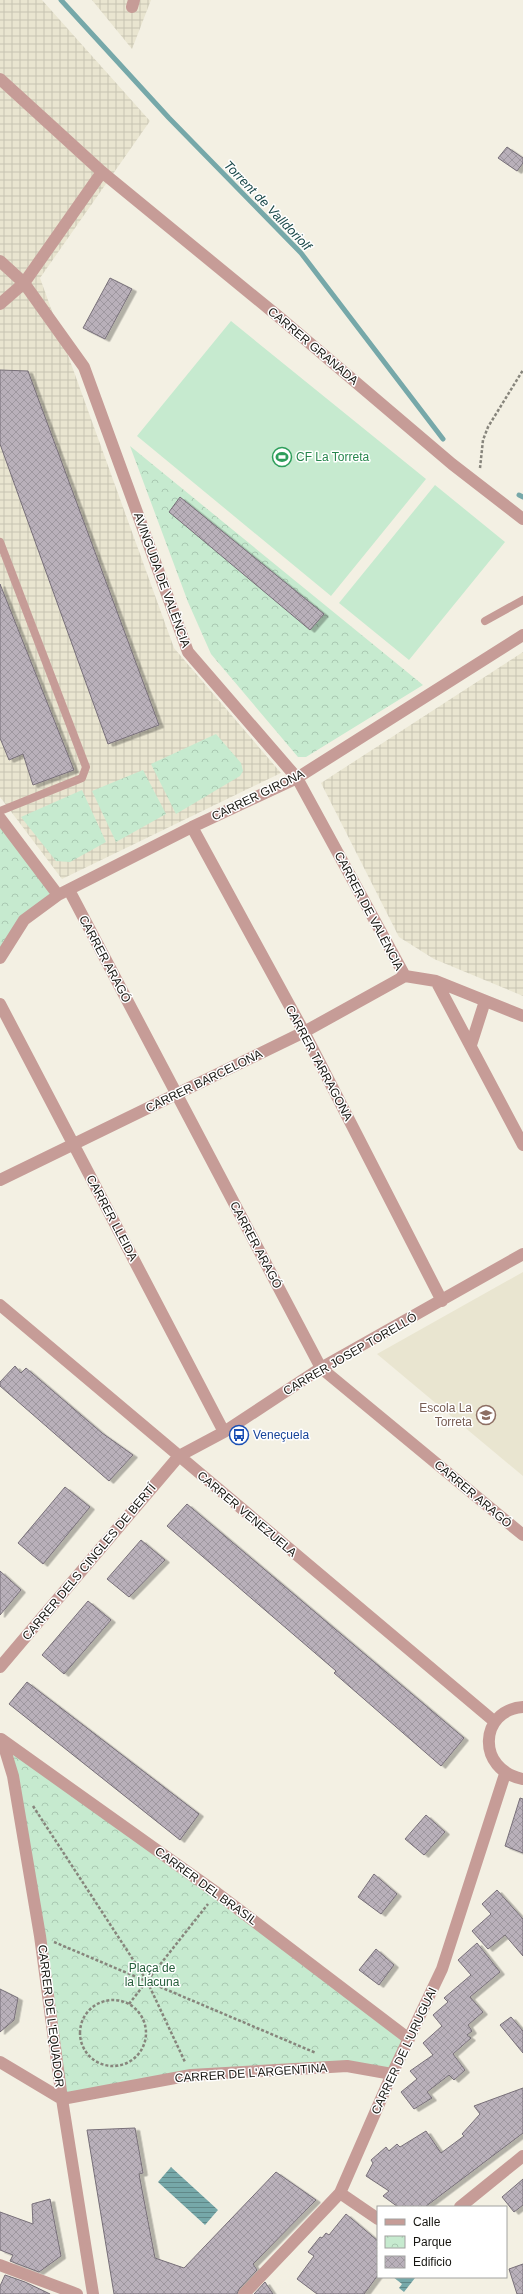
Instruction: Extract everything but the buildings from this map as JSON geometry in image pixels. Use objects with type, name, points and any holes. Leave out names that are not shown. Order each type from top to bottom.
[{"type":"street","name":"CARRER GRANADA","points":[[0,79],[102,172],[523,519]]},
{"type":"street","points":[[0,304],[24,283],[102,172]]},
{"type":"street","name":"AVINGUDA DE VALÈNCIA","points":[[0,261],[24,283],[84,367],[188,652],[297,778]]},
{"type":"street","name":"CARRER GIRONA","points":[[0,958],[24,920],[63,893],[192,827],[297,778],[523,635]]},
{"type":"street","name":"CARRER DE VALÈNCIA","points":[[297,778],[405,976],[436,981],[523,1016]]},
{"type":"street","name":"CARRER ARAGÓ","points":[[0,818],[63,893],[176,1095],[321,1368],[523,1535]]},
{"type":"street","name":"CARRER TARRAGONA","points":[[192,827],[304,1032],[442,1301]]},
{"type":"street","name":"CARRER BARCELONA","points":[[0,1180],[304,1032],[405,976]]},
{"type":"street","points":[[436,981],[523,1145]]},
{"type":"street","points":[[471,1045],[485,1001]]},
{"type":"street","name":"CARRER LLEIDA","points":[[0,1004],[224,1432]]},
{"type":"street","name":"CARRER JOSEP TORELLÓ","points":[[179,1456],[224,1432],[321,1368],[523,1254]]},
{"type":"street","name":"CARRER VENEZUELA","points":[[0,1305],[495,1722]]},
{"type":"street","name":"CARRER DELS CINGLES DE BERTÍ","points":[[0,1667],[179,1456]]},
{"type":"street","points":[[523,1707],[504,1713],[495,1722],[489,1739],[490,1752],[494,1763],[505,1774],[523,1779]]},
{"type":"street","name":"CARRER DEL BRASIL","points":[[1,1739],[217,1893],[409,2039]]},
{"type":"street","name":"CARRER DE L'EQUADOR","points":[[1,1739],[13,1776],[40,1936],[62,2099],[93,2294]]},
{"type":"street","name":"CARRER DE L'URUGUAI","points":[[244,2294],[340,2193],[392,2074],[442,1969],[505,1774]]},
{"type":"street","points":[[0,2062],[62,2099]]},
{"type":"street","name":"CARRER DE L'ARGENTINA","points":[[62,2099],[191,2075],[347,2066],[392,2074]]},
{"type":"street","points":[[461,2206],[523,2156]]},
{"type":"street","points":[[340,2193],[377,2218]]},
{"type":"street","points":[[0,2265],[77,2294]]},
{"type":"lane","points":[[0,542],[86,767],[82,778],[0,811]]},
{"type":"lane","points":[[484,621],[523,600]]},
{"type":"path","points":[[479,484],[483,440],[488,426],[523,370]]},
{"type":"path","points":[[30,1802],[147,1981],[191,2075]]},
{"type":"path","points":[[129,2004],[217,1893]]},
{"type":"path","points":[[40,1936],[318,2054]]},
{"type":"path","points":[[104,2000],[116,2000],[129,2004],[136,2008],[143,2018],[146,2029],[145,2041],[141,2051],[126,2064],[114,2066],[103,2065],[92,2060],[82,2046],[79,2035],[85,2014],[94,2005],[104,2000]]},
{"type":"shaded area","points":[[0,0],[42,0],[150,121],[40,278],[174,648],[281,773],[62,879],[0,797]]},
{"type":"shaded area","points":[[92,0],[151,0],[132,49]]},
{"type":"shaded area","points":[[523,652],[523,996],[434,959],[399,937],[321,783]]},
{"type":"shaded area","name":"Escola La Torreta","points":[[523,1272],[523,1476],[377,1354]]},
{"type":"green space","name":"CF La Torreta","points":[[231,321],[426,479],[331,596],[137,436]]},
{"type":"green space","points":[[130,446],[423,685],[306,757],[298,757],[211,654],[188,602]]},
{"type":"green space","points":[[435,485],[505,542],[409,660],[339,603]]},
{"type":"green space","points":[[216,734],[241,763],[243,771],[240,776],[176,814],[151,764]]},
{"type":"green space","points":[[143,770],[166,814],[116,842],[92,791]]},
{"type":"green space","points":[[82,790],[106,842],[70,862],[56,861],[21,817]]},
{"type":"green space","points":[[0,818],[58,895],[24,920],[0,958]]},
{"type":"green space","name":"Plaça de la Llacuna","points":[[2,1740],[409,2039],[392,2074],[347,2066],[191,2075],[62,2099]]},
{"type":"water","points":[[171,2167],[218,2210],[205,2225],[158,2182]]},
{"type":"water","points":[[394,2278],[415,2278],[404,2292],[399,2288],[402,2284]]},
{"type":"waterway","name":"Torrent de Valldoriolf","points":[[61,0],[169,118],[301,253],[443,439]]},
{"type":"waterway","name":"Torrent de Valldoriolf","points":[[519,495],[523,497]]},
{"type":"place","name":"CF La Torreta","points":[[282,457]]},
{"type":"place","name":"Escola La Torreta","points":[[486,1415]]},
{"type":"place","name":"Veneçuela","points":[[239,1435]]}]
